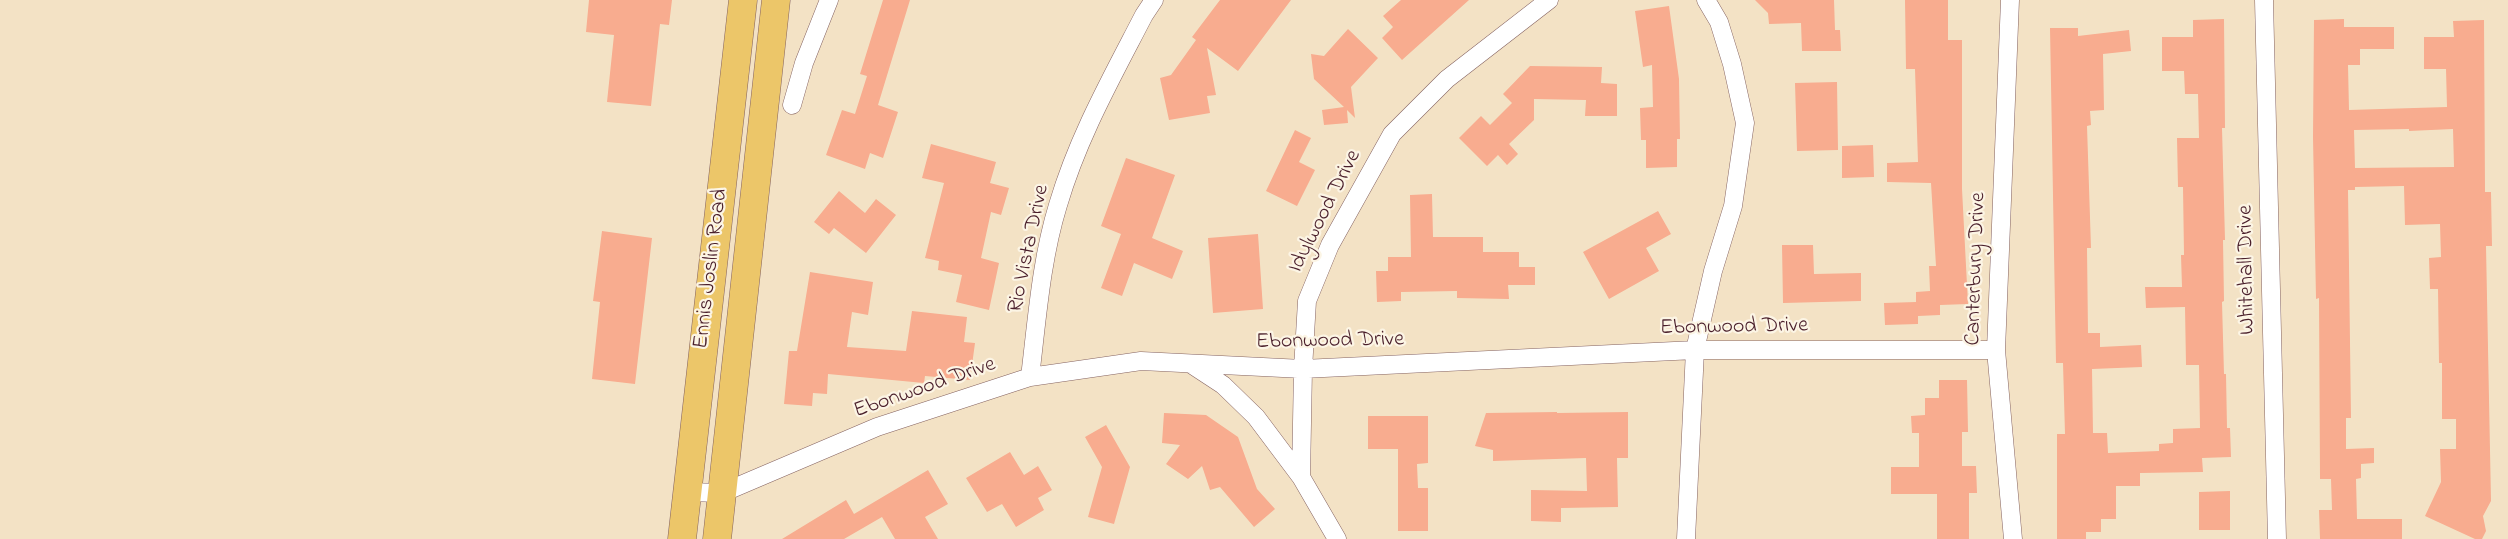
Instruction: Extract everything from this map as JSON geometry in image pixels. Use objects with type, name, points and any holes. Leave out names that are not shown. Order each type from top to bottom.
[{"type":"main road","name":"Ennis Joslin Road","points":[[682,539],[743,0]]},
{"type":"main road","name":"Ennis Joslin Road","points":[[717,539],[776,0]]},
{"type":"street","points":[[792,106],[804,63],[829,0]]},
{"type":"street","name":"Rio Vista Drive","points":[[1030,377],[1043,272],[1058,205],[1083,131],[1144,15],[1154,0]]},
{"type":"street","name":"Idylwood Drive","points":[[1301,477],[1303,368],[1307,301],[1330,245],[1392,134],[1447,79],[1549,0]]},
{"type":"street","points":[[1686,539],[1695,350],[1713,271],[1733,206],[1745,123],[1732,64],[1719,22],[1706,0]]},
{"type":"street","name":"Canterbury Drive","points":[[2013,539],[1996,350],[2015,0]]},
{"type":"street","name":"Whitehall Drive","points":[[2264,0],[2277,539]]},
{"type":"street","name":"Ebonwood Drive","points":[[687,492],[722,493],[876,427],[1030,377],[1141,361],[1303,368],[1695,350],[1996,350]]},
{"type":"street","points":[[1189,363],[1223,385],[1256,417],[1301,477],[1337,539]]},
{"type":"building","points":[[589,0],[672,0],[669,25],[660,24],[651,106],[607,102],[614,35],[586,32]]},
{"type":"building","points":[[883,0],[910,0],[878,105],[898,112],[883,158],[870,153],[865,169],[826,155],[842,110],[855,114],[867,76],[860,74]]},
{"type":"building","points":[[1220,0],[1291,0],[1238,71],[1207,48],[1216,95],[1207,96],[1210,113],[1169,120],[1160,78],[1171,75],[1196,40],[1192,37]]},
{"type":"building","points":[[1401,0],[1469,0],[1402,60],[1382,38],[1393,27],[1383,16]]},
{"type":"building","points":[[1755,0],[1834,0],[1835,30],[1840,30],[1841,51],[1802,51],[1801,23],[1769,24],[1768,13]]},
{"type":"building","points":[[1905,0],[1948,0],[1948,40],[1962,40],[1962,189],[1968,304],[1940,305],[1940,315],[1918,316],[1918,324],[1885,325],[1884,303],[1916,302],[1916,292],[1930,291],[1929,266],[1936,266],[1931,183],[1887,182],[1887,163],[1918,162],[1915,69],[1906,69]]},
{"type":"building","points":[[1669,6],[1679,79],[1680,139],[1677,139],[1677,167],[1646,168],[1646,140],[1641,140],[1640,108],[1653,107],[1652,65],[1643,67],[1635,11]]},
{"type":"building","points":[[2224,19],[2225,128],[2222,128],[2225,240],[2223,240],[2224,301],[2222,302],[2227,428],[2230,428],[2231,457],[2202,458],[2203,472],[2140,473],[2140,486],[2116,486],[2116,519],[2101,519],[2101,532],[2086,532],[2086,539],[2057,539],[2057,434],[2065,434],[2063,363],[2056,363],[2050,28],[2078,28],[2078,36],[2129,30],[2131,51],[2103,54],[2104,110],[2090,111],[2091,125],[2087,126],[2091,248],[2087,248],[2088,333],[2100,333],[2100,347],[2141,345],[2142,367],[2092,369],[2093,433],[2107,433],[2108,453],[2159,451],[2159,444],[2173,443],[2173,429],[2200,428],[2199,365],[2186,365],[2185,307],[2146,308],[2145,287],[2182,287],[2181,255],[2184,255],[2183,187],[2178,187],[2177,138],[2199,138],[2198,94],[2185,94],[2184,71],[2162,71],[2162,37],[2193,37],[2193,20]]},
{"type":"building","points":[[2344,19],[2344,27],[2394,27],[2394,49],[2360,49],[2360,65],[2348,65],[2349,110],[2447,107],[2446,69],[2424,69],[2424,37],[2454,37],[2453,21],[2484,20],[2485,192],[2491,192],[2492,246],[2486,246],[2491,501],[2483,516],[2486,531],[2482,539],[2475,539],[2425,516],[2441,482],[2440,449],[2456,449],[2456,419],[2442,419],[2442,363],[2439,363],[2438,289],[2430,289],[2429,258],[2441,257],[2440,224],[2405,225],[2404,186],[2355,187],[2355,190],[2348,190],[2351,418],[2346,418],[2346,449],[2374,448],[2374,463],[2361,464],[2361,478],[2356,479],[2357,519],[2402,519],[2402,539],[2320,539],[2319,510],[2332,510],[2331,479],[2320,479],[2319,298],[2316,299],[2313,137],[2314,20]],"holes":[[[2409,129],[2409,131],[2453,129],[2454,167],[2355,168],[2354,130]]]},
{"type":"building","points":[[1348,29],[1378,58],[1351,87],[1355,118],[1347,110],[1348,123],[1324,125],[1322,110],[1344,107],[1314,79],[1311,54],[1324,56]]},
{"type":"building","points":[[1530,66],[1602,67],[1601,83],[1617,84],[1617,116],[1585,116],[1586,100],[1534,99],[1534,120],[1509,144],[1518,154],[1507,165],[1498,155],[1487,166],[1459,138],[1481,116],[1490,125],[1512,103],[1503,94]]},
{"type":"building","points":[[1837,82],[1838,150],[1797,151],[1795,83]]},
{"type":"building","points":[[1295,130],[1311,138],[1299,162],[1315,170],[1297,206],[1266,191]]},
{"type":"building","points":[[931,144],[996,162],[990,183],[1009,188],[1001,215],[991,212],[981,258],[999,263],[989,310],[956,302],[962,275],[938,270],[939,261],[925,258],[944,183],[922,178]]},
{"type":"building","points":[[1873,145],[1874,177],[1842,178],[1842,146]]},
{"type":"building","points":[[1126,158],[1175,175],[1152,238],[1183,251],[1172,279],[1134,263],[1122,296],[1101,288],[1121,234],[1101,226]]},
{"type":"building","points":[[839,191],[865,213],[876,199],[896,215],[866,253],[834,228],[829,234],[814,222]]},
{"type":"building","points":[[1432,194],[1433,237],[1483,237],[1483,252],[1519,252],[1519,267],[1535,267],[1535,285],[1508,285],[1509,299],[1457,298],[1457,291],[1401,292],[1401,301],[1377,302],[1376,271],[1388,271],[1388,257],[1411,257],[1410,195]]},
{"type":"building","points":[[1658,211],[1671,234],[1646,248],[1659,271],[1609,299],[1583,252]]},
{"type":"building","points":[[602,231],[652,238],[635,384],[592,379],[600,302],[593,301]]},
{"type":"building","points":[[1258,234],[1263,309],[1213,313],[1208,238]]},
{"type":"building","points":[[1782,245],[1813,245],[1814,274],[1861,273],[1861,301],[1783,303]]},
{"type":"building","points":[[810,272],[873,282],[868,315],[852,312],[847,347],[906,351],[912,311],[967,317],[964,342],[975,343],[970,380],[925,376],[924,383],[828,374],[827,394],[813,393],[812,406],[784,404],[789,351],[797,351]]},
{"type":"building","points":[[1939,380],[1967,380],[1968,432],[1962,432],[1962,466],[1976,466],[1977,493],[1969,493],[1969,539],[1937,539],[1937,494],[1891,494],[1891,467],[1919,467],[1919,433],[1912,433],[1911,416],[1925,415],[1925,398],[1939,398]]},
{"type":"building","points":[[1628,412],[1628,458],[1617,458],[1618,507],[1561,508],[1561,522],[1531,521],[1531,490],[1587,491],[1586,458],[1493,461],[1493,450],[1475,446],[1486,413]]},
{"type":"building","points":[[1164,413],[1206,415],[1238,437],[1257,489],[1275,509],[1254,527],[1220,487],[1210,490],[1202,466],[1188,479],[1166,464],[1180,445],[1162,443]]},
{"type":"building","points":[[1368,416],[1428,416],[1428,463],[1417,464],[1418,488],[1428,488],[1428,531],[1398,531],[1398,449],[1368,449]]},
{"type":"building","points":[[1106,425],[1130,467],[1114,524],[1088,517],[1102,467],[1085,437]]},
{"type":"building","points":[[1010,452],[1024,475],[1038,466],[1052,490],[1038,498],[1044,510],[1016,527],[1002,504],[987,512],[966,478]]},
{"type":"building","points":[[928,470],[948,504],[925,517],[938,539],[895,539],[882,517],[844,539],[782,539],[846,500],[854,514]]},
{"type":"building","points":[[2230,491],[2230,530],[2199,530],[2199,492]]}]
